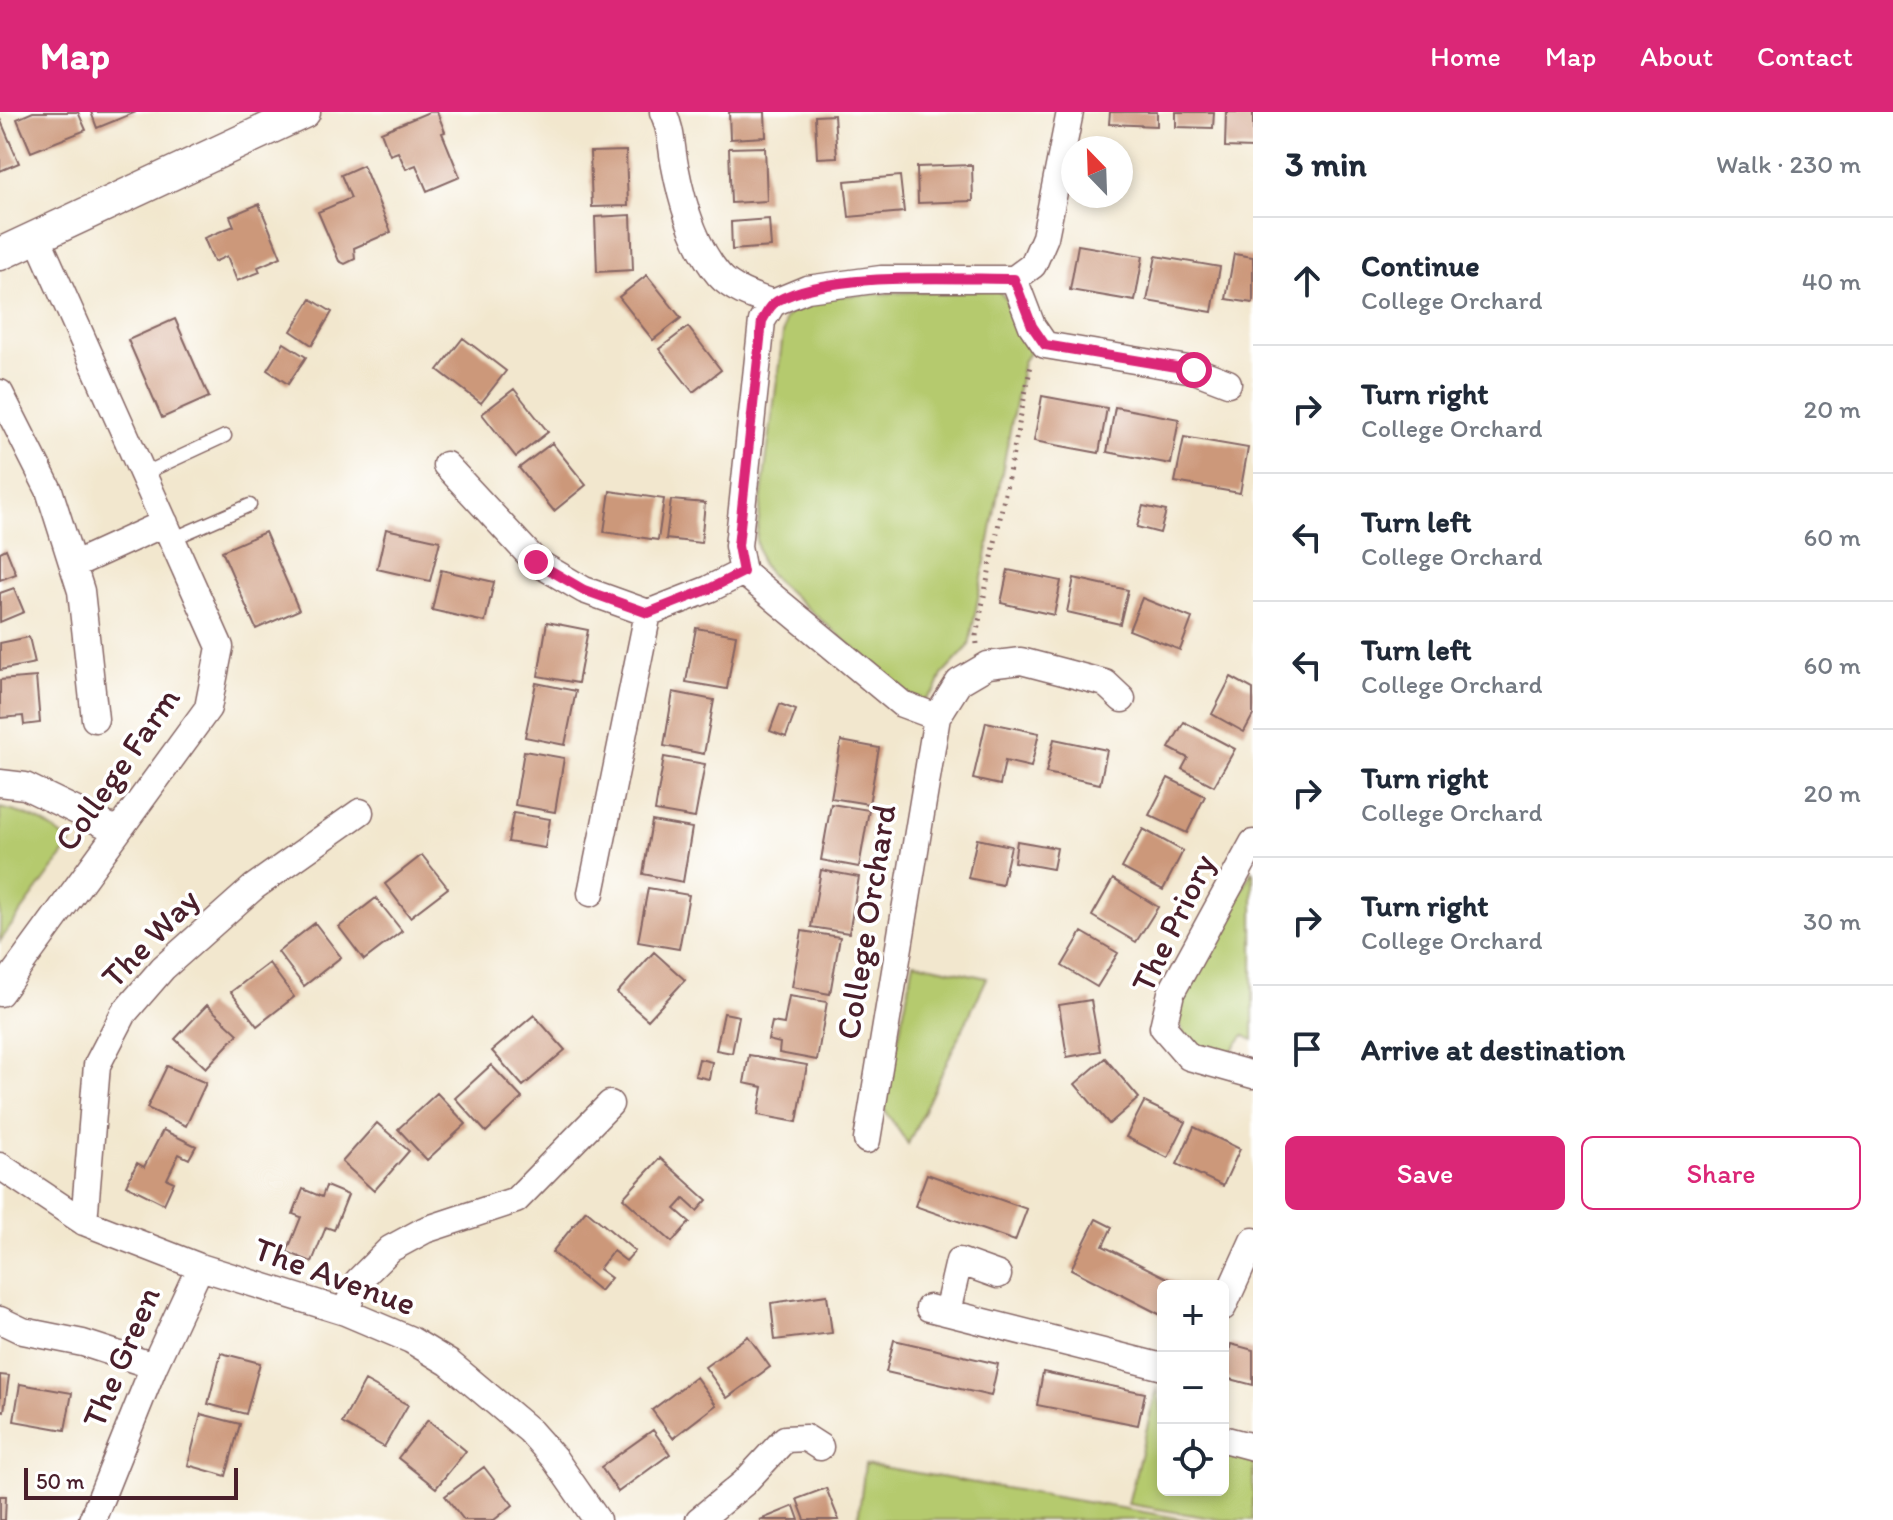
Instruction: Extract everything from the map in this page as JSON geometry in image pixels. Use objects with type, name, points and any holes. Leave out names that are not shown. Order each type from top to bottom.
[{"type":"street","points":[[0,254],[304,112]]},
{"type":"street","points":[[663,112],[670,125],[675,166],[693,232],[720,276],[748,295],[773,303]]},
{"type":"street","points":[[937,717],[902,704],[743,572],[738,546],[762,321],[773,303],[807,289],[881,279],[1014,279],[1033,265],[1045,237],[1070,112]]},
{"type":"street","name":"College Farm","points":[[0,993],[208,708],[220,647],[37,237]]},
{"type":"street","points":[[1014,279],[1032,326],[1045,345],[1194,370],[1228,383]]},
{"type":"street","name":"College Farm","points":[[0,393],[49,490],[81,591],[95,719]]},
{"type":"street","points":[[446,465],[536,562],[584,590],[648,613],[743,572]]},
{"type":"street","points":[[73,565],[169,531]]},
{"type":"street","points":[[591,893],[648,613]]},
{"type":"street","points":[[980,669],[1021,661],[1105,683],[1122,699]]},
{"type":"street","name":"College Orchard","points":[[867,1140],[937,717],[959,682],[980,669]]},
{"type":"street","points":[[0,783],[25,786],[118,831]]},
{"type":"street","name":"The Way","points":[[84,1222],[97,1065],[124,1013],[163,968],[254,887],[360,812]]},
{"type":"street","name":"The Priory","points":[[1253,843],[1171,993],[1163,1027],[1189,1057],[1253,1075]]},
{"type":"street","points":[[345,1312],[358,1281],[390,1249],[425,1230],[516,1200],[610,1104]]},
{"type":"street","name":"The Avenue","points":[[0,1166],[84,1222],[200,1267],[345,1312],[411,1340],[449,1363],[530,1431],[554,1458],[597,1520]]},
{"type":"street","points":[[1229,1294],[1253,1241]]},
{"type":"street","points":[[998,1275],[949,1257],[938,1310],[1157,1365]]},
{"type":"street","name":"The Green","points":[[92,1520],[154,1366],[200,1267]]},
{"type":"street","points":[[0,1320],[23,1331],[83,1343],[154,1366]]},
{"type":"street","points":[[699,1520],[744,1483],[785,1439],[806,1438],[820,1447]]},
{"type":"street","points":[[1229,1441],[1253,1447]]},
{"type":"lane","points":[[143,474],[225,436]]},
{"type":"lane","points":[[169,531],[250,505]]},
{"type":"path","points":[[980,669],[976,636],[1026,383],[1029,369],[1045,345]]},
{"type":"green space","points":[[996,288],[1006,299],[1013,322],[1032,348],[1023,362],[969,646],[942,675],[936,690],[923,701],[907,694],[775,580],[761,563],[756,540],[785,319],[797,305],[815,297]]},
{"type":"green space","points":[[0,808],[38,820],[71,844],[0,941]]},
{"type":"green space","points":[[1253,870],[1253,1040],[1244,1035],[1224,1060],[1187,1044],[1180,1023],[1182,999]]},
{"type":"green space","points":[[914,962],[987,978],[908,1144],[884,1109]]},
{"type":"green space","points":[[1157,1387],[1157,1496],[1229,1496],[1229,1453],[1253,1459],[1253,1520],[1222,1520],[1128,1504]]},
{"type":"green space","points":[[865,1464],[1190,1520],[858,1520]]},
{"type":"building","points":[[33,112],[78,112],[86,130],[31,152],[17,119]]},
{"type":"building","points":[[91,112],[136,112],[97,128]]},
{"type":"building","points":[[429,112],[437,112],[460,177],[427,191],[416,165],[406,169],[398,152],[390,155],[381,132]]},
{"type":"building","points":[[729,112],[765,112],[766,137],[730,139]]},
{"type":"building","points":[[1110,112],[1157,112],[1157,126],[1109,124]]},
{"type":"building","points":[[1176,112],[1214,112],[1213,128],[1176,127]]},
{"type":"building","points":[[1226,112],[1253,112],[1253,148],[1225,147]]},
{"type":"building","points":[[834,115],[837,157],[817,158],[815,116]]},
{"type":"building","points":[[0,119],[19,163],[0,171]]},
{"type":"building","points":[[765,147],[767,201],[731,203],[729,148]]},
{"type":"building","points":[[626,151],[628,206],[592,207],[590,152]]},
{"type":"building","points":[[363,165],[391,232],[354,248],[355,259],[345,264],[339,261],[318,212],[351,198],[341,175]]},
{"type":"building","points":[[972,165],[973,201],[918,203],[917,167]]},
{"type":"building","points":[[900,176],[904,212],[849,217],[845,181]]},
{"type":"building","points":[[259,204],[281,257],[258,267],[260,272],[237,281],[227,256],[214,262],[204,238],[234,226],[230,216]]},
{"type":"building","points":[[631,215],[633,270],[597,272],[595,217]]},
{"type":"building","points":[[769,219],[771,247],[732,250],[731,222]]},
{"type":"building","points":[[1078,245],[1143,256],[1135,301],[1070,290]]},
{"type":"building","points":[[1234,254],[1253,257],[1253,303],[1226,299]]},
{"type":"building","points":[[1156,256],[1220,267],[1212,312],[1147,301]]},
{"type":"building","points":[[647,275],[681,318],[653,340],[619,297]]},
{"type":"building","points":[[311,299],[332,312],[312,345],[291,331]]},
{"type":"building","points":[[175,319],[209,397],[162,418],[128,340]]},
{"type":"building","points":[[688,327],[721,370],[693,392],[659,349]]},
{"type":"building","points":[[463,338],[506,371],[481,403],[438,370]]},
{"type":"building","points":[[284,343],[306,357],[288,384],[267,370]]},
{"type":"building","points":[[514,389],[548,432],[516,457],[482,414]]},
{"type":"building","points":[[1042,396],[1107,408],[1099,453],[1034,441]]},
{"type":"building","points":[[1115,407],[1179,419],[1171,464],[1107,452]]},
{"type":"building","points":[[1184,437],[1248,448],[1240,493],[1175,482]]},
{"type":"building","points":[[552,443],[586,485],[554,511],[519,468]]},
{"type":"building","points":[[610,491],[664,499],[658,540],[604,532]]},
{"type":"building","points":[[671,500],[705,503],[701,543],[666,539]]},
{"type":"building","points":[[1143,506],[1166,511],[1160,533],[1137,527]]},
{"type":"building","points":[[386,529],[440,541],[430,581],[377,569]]},
{"type":"building","points":[[265,532],[299,610],[256,629],[222,551]]},
{"type":"building","points":[[6,549],[16,574],[0,580],[0,552]]},
{"type":"building","points":[[441,570],[494,582],[485,622],[432,610]]},
{"type":"building","points":[[1008,570],[1061,581],[1054,615],[1001,603]]},
{"type":"building","points":[[1074,578],[1128,590],[1120,624],[1067,612]]},
{"type":"building","points":[[14,588],[24,612],[0,622],[0,593]]},
{"type":"building","points":[[1142,598],[1192,618],[1180,650],[1129,630]]},
{"type":"building","points":[[547,622],[588,630],[578,683],[538,676]]},
{"type":"building","points":[[696,628],[736,635],[727,689],[686,682]]},
{"type":"building","points":[[29,637],[35,663],[0,670],[0,643]]},
{"type":"building","points":[[36,677],[40,723],[24,725],[23,716],[0,718],[0,680]]},
{"type":"building","points":[[1231,677],[1253,689],[1253,715],[1244,732],[1212,714]]},
{"type":"building","points":[[536,683],[576,691],[565,745],[525,737]]},
{"type":"building","points":[[673,692],[714,700],[704,754],[664,746]]},
{"type":"building","points":[[780,704],[796,710],[786,737],[770,731]]},
{"type":"building","points":[[986,722],[1039,733],[1031,767],[1005,761],[1000,785],[973,779]]},
{"type":"building","points":[[1184,722],[1235,749],[1214,786],[1182,769],[1188,758],[1169,748]]},
{"type":"building","points":[[1054,739],[1107,750],[1100,784],[1046,773]]},
{"type":"building","points":[[841,741],[879,748],[869,804],[831,798]]},
{"type":"building","points":[[524,751],[564,758],[555,812],[515,805]]},
{"type":"building","points":[[664,757],[705,764],[695,818],[655,811]]},
{"type":"building","points":[[1168,778],[1205,796],[1187,833],[1149,815]]},
{"type":"building","points":[[831,804],[869,810],[859,867],[821,860]]},
{"type":"building","points":[[513,813],[550,819],[545,848],[508,842]]},
{"type":"building","points":[[652,821],[692,828],[683,882],[643,874]]},
{"type":"building","points":[[1143,829],[1183,851],[1163,890],[1122,868]]},
{"type":"building","points":[[977,839],[1011,846],[1002,885],[968,878]]},
{"type":"building","points":[[1017,841],[1057,848],[1053,869],[1014,862]]},
{"type":"building","points":[[422,855],[448,888],[410,917],[385,884]]},
{"type":"building","points":[[821,870],[859,877],[849,933],[811,927]]},
{"type":"building","points":[[1113,879],[1158,907],[1136,942],[1092,916]]},
{"type":"building","points":[[648,888],[689,895],[679,949],[638,942]]},
{"type":"building","points":[[376,898],[402,931],[364,960],[339,927]]},
{"type":"building","points":[[315,923],[341,957],[304,986],[278,952]]},
{"type":"building","points":[[802,931],[840,937],[830,994],[792,987]]},
{"type":"building","points":[[1082,932],[1118,953],[1097,987],[1062,966]]},
{"type":"building","points":[[654,952],[685,980],[648,1020],[617,993]]},
{"type":"building","points":[[269,963],[294,997],[257,1026],[231,992]]},
{"type":"building","points":[[789,996],[827,1002],[817,1060],[779,1053],[780,1043],[768,1040],[772,1022],[784,1024]]},
{"type":"building","points":[[1091,1000],[1100,1051],[1067,1057],[1059,1005]]},
{"type":"building","points":[[207,1005],[238,1034],[206,1068],[175,1039]]},
{"type":"building","points":[[724,1013],[739,1016],[732,1053],[716,1050]]},
{"type":"building","points":[[534,1015],[565,1050],[523,1086],[492,1051]]},
{"type":"building","points":[[749,1055],[807,1065],[797,1122],[758,1115],[763,1087],[744,1083]]},
{"type":"building","points":[[1105,1058],[1139,1098],[1109,1124],[1075,1084]]},
{"type":"building","points":[[699,1059],[712,1062],[709,1079],[695,1076]]},
{"type":"building","points":[[491,1065],[522,1098],[486,1132],[455,1098]]},
{"type":"building","points":[[167,1066],[206,1083],[186,1126],[147,1108]]},
{"type":"building","points":[[437,1093],[466,1124],[427,1160],[398,1129]]},
{"type":"building","points":[[1144,1102],[1186,1122],[1168,1158],[1126,1137]]},
{"type":"building","points":[[377,1123],[409,1151],[374,1191],[342,1162]]},
{"type":"building","points":[[1194,1127],[1240,1149],[1223,1186],[1177,1164]]},
{"type":"building","points":[[163,1130],[196,1146],[189,1159],[179,1154],[167,1179],[174,1182],[164,1204],[126,1185],[137,1163],[144,1167]]},
{"type":"building","points":[[660,1158],[707,1200],[697,1211],[684,1199],[675,1209],[690,1222],[672,1242],[623,1198]]},
{"type":"building","points":[[927,1174],[1027,1209],[1015,1241],[915,1206]]},
{"type":"building","points":[[326,1186],[348,1195],[334,1230],[326,1227],[312,1262],[287,1252],[301,1217],[293,1214],[303,1189],[322,1197]]},
{"type":"building","points":[[586,1210],[635,1251],[626,1261],[613,1251],[599,1269],[611,1278],[600,1291],[552,1252]]},
{"type":"building","points":[[1096,1219],[1112,1227],[1103,1246],[1171,1280],[1157,1280],[1157,1313],[1071,1269]]},
{"type":"building","points":[[827,1295],[832,1333],[775,1340],[771,1303]]},
{"type":"building","points":[[748,1336],[770,1367],[727,1398],[705,1367]]},
{"type":"building","points":[[894,1340],[998,1364],[991,1396],[886,1372]]},
{"type":"building","points":[[1231,1344],[1253,1350],[1253,1385],[1229,1379]]},
{"type":"building","points":[[221,1353],[260,1363],[246,1414],[208,1404]]},
{"type":"building","points":[[1043,1372],[1145,1393],[1138,1425],[1037,1405]]},
{"type":"building","points":[[0,1375],[9,1376],[4,1411],[0,1410]]},
{"type":"building","points":[[696,1377],[716,1405],[673,1438],[652,1410]]},
{"type":"building","points":[[365,1381],[408,1405],[384,1447],[342,1423]]},
{"type":"building","points":[[20,1384],[72,1393],[65,1430],[14,1421]]},
{"type":"building","points":[[201,1414],[240,1424],[226,1476],[188,1465]]},
{"type":"building","points":[[428,1420],[466,1451],[436,1488],[398,1458]]},
{"type":"building","points":[[653,1430],[670,1454],[618,1492],[601,1467]]},
{"type":"building","points":[[484,1467],[513,1505],[494,1520],[464,1520],[445,1496]]},
{"type":"building","points":[[826,1488],[839,1520],[805,1520],[797,1499]]},
{"type":"building","points":[[0,1496],[6,1496],[5,1520],[0,1520]]},
{"type":"building","points":[[794,1506],[799,1520],[760,1520]]},
{"type":"route","points":[[536,562],[584,590],[648,613],[743,572],[738,546],[762,321],[773,303],[807,289],[881,279],[1014,279],[1032,326],[1045,345],[1194,370]]}]
